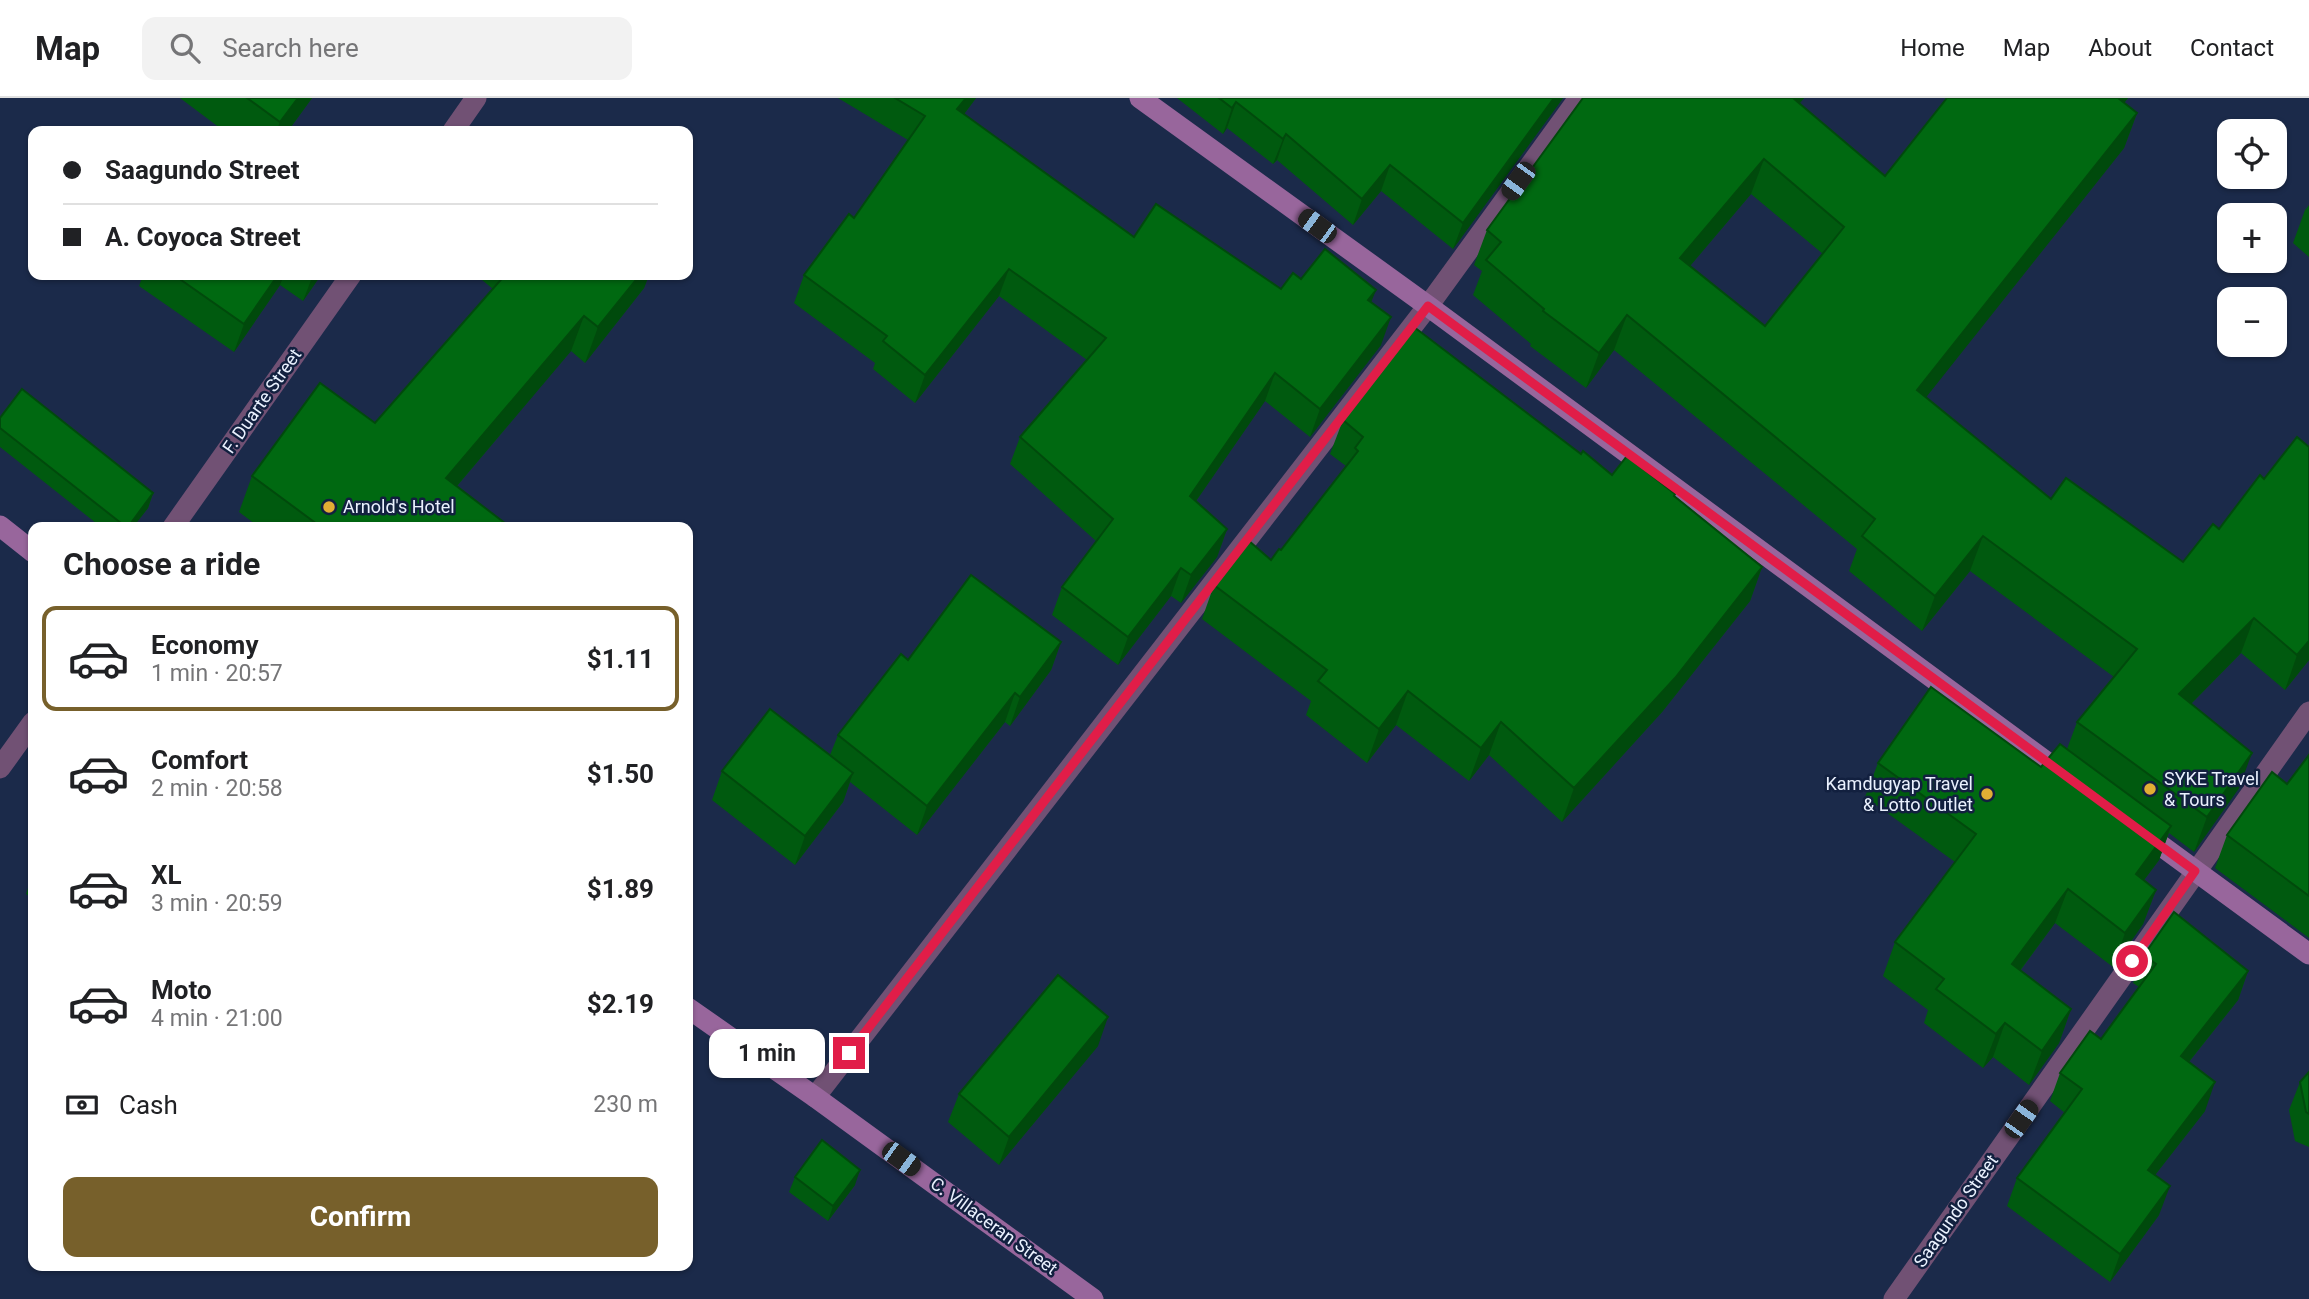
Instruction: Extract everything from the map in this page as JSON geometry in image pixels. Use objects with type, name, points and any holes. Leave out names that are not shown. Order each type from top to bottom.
[{"type":"main road","points":[[1140,98],[1428,306],[2084,789]]},
{"type":"main road","points":[[0,526],[28,548]]},
{"type":"main road","points":[[2128,822],[2309,954]]},
{"type":"main road","name":"C. Villaceran Street","points":[[693,1012],[816,1097],[1093,1299]]},
{"type":"street","points":[[456,126],[476,98]]},
{"type":"street","points":[[816,1097],[1428,306],[1579,98]]},
{"type":"street","name":"F. Duarte Street","points":[[177,522],[347,280]]},
{"type":"street","name":"Saagundo Street","points":[[1894,1299],[2309,712]]},
{"type":"street","points":[[0,768],[28,729]]},
{"type":"building","points":[[247,98],[298,98],[280,122]]},
{"type":"building","points":[[895,98],[966,98],[957,109],[1134,237],[1156,204],[1281,289],[1293,273],[1301,279],[1325,249],[1376,290],[1368,300],[1391,317],[1320,409],[1275,373],[1190,496],[1227,529],[1191,575],[1181,568],[1128,637],[1062,587],[1113,519],[1020,437],[1106,338],[1009,269],[925,375],[883,341],[887,336],[804,275],[849,214],[854,218],[925,116]]},
{"type":"building","points":[[1219,98],[1554,98],[1463,223],[1390,165],[1362,199],[1286,134],[1283,139],[1236,102],[1232,108]]},
{"type":"building","points":[[1583,98],[1793,98],[1885,176],[1947,98],[2118,98],[2137,113],[1917,390],[2051,499],[2066,478],[2183,562],[2213,524],[2219,529],[2260,475],[2264,479],[2297,437],[2309,447],[2309,641],[2297,655],[2254,618],[2179,694],[2252,753],[2207,817],[2077,722],[2137,649],[1983,536],[1935,596],[1862,536],[1875,519],[1627,315],[1599,353],[1543,311],[1544,309],[1486,260],[1501,242],[1487,230]],"holes":[[[1764,159],[1844,227],[1765,326],[1680,258]]]},
{"type":"building","points":[[181,280],[275,280],[244,324]]},
{"type":"building","points":[[501,280],[636,280],[598,327],[584,316],[446,478],[503,522],[314,522],[252,476],[320,383],[375,423]]},
{"type":"building","points":[[1414,327],[1612,475],[1627,456],[1762,567],[1675,678],[1574,788],[1501,722],[1481,748],[1408,691],[1379,729],[1318,681],[1327,670],[1214,585],[1249,541],[1271,560],[1358,451],[1355,448],[1363,437],[1343,420]]},
{"type":"building","points":[[22,389],[153,493],[132,522],[120,522],[0,428],[0,418]]},
{"type":"building","points":[[971,575],[1061,642],[1020,697],[1015,693],[927,806],[838,735],[901,654],[908,660]]},
{"type":"building","points":[[1931,687],[2041,767],[2060,744],[2171,826],[2136,874],[2156,890],[2125,933],[2068,889],[2012,964],[2071,1009],[2042,1051],[2005,1023],[1996,1034],[1936,989],[1944,979],[1895,942],[1976,834],[1878,763]]},
{"type":"building","points":[[770,709],[853,773],[805,836],[722,771]]},
{"type":"building","points":[[2309,755],[2309,896],[2227,835],[2272,772],[2287,784]]},
{"type":"building","points":[[2174,912],[2248,971],[2181,1056],[2215,1082],[2148,1170],[2170,1186],[2120,1254],[2017,1178],[2082,1089],[2060,1073],[2090,1031],[2101,1039],[2156,964],[2144,955]]},
{"type":"building","points":[[1058,975],[1108,1017],[1009,1137],[959,1094]]},
{"type":"building","points":[[2309,1072],[2309,1114],[2306,1112],[2300,1082]]},
{"type":"building","points":[[822,1140],[860,1170],[833,1206],[795,1177]]},
{"type":"place","name":"Arnold's Hotel","points":[[329,507]]},
{"type":"place","name":"SYKE Travel & Tours","points":[[2150,789]]},
{"type":"place","name":"Kamdugyap Travel & Lotto Outlet","points":[[1987,794]]},
{"type":"route","points":[[849,1053],[1428,306],[2195,871],[2132,961]]}]
